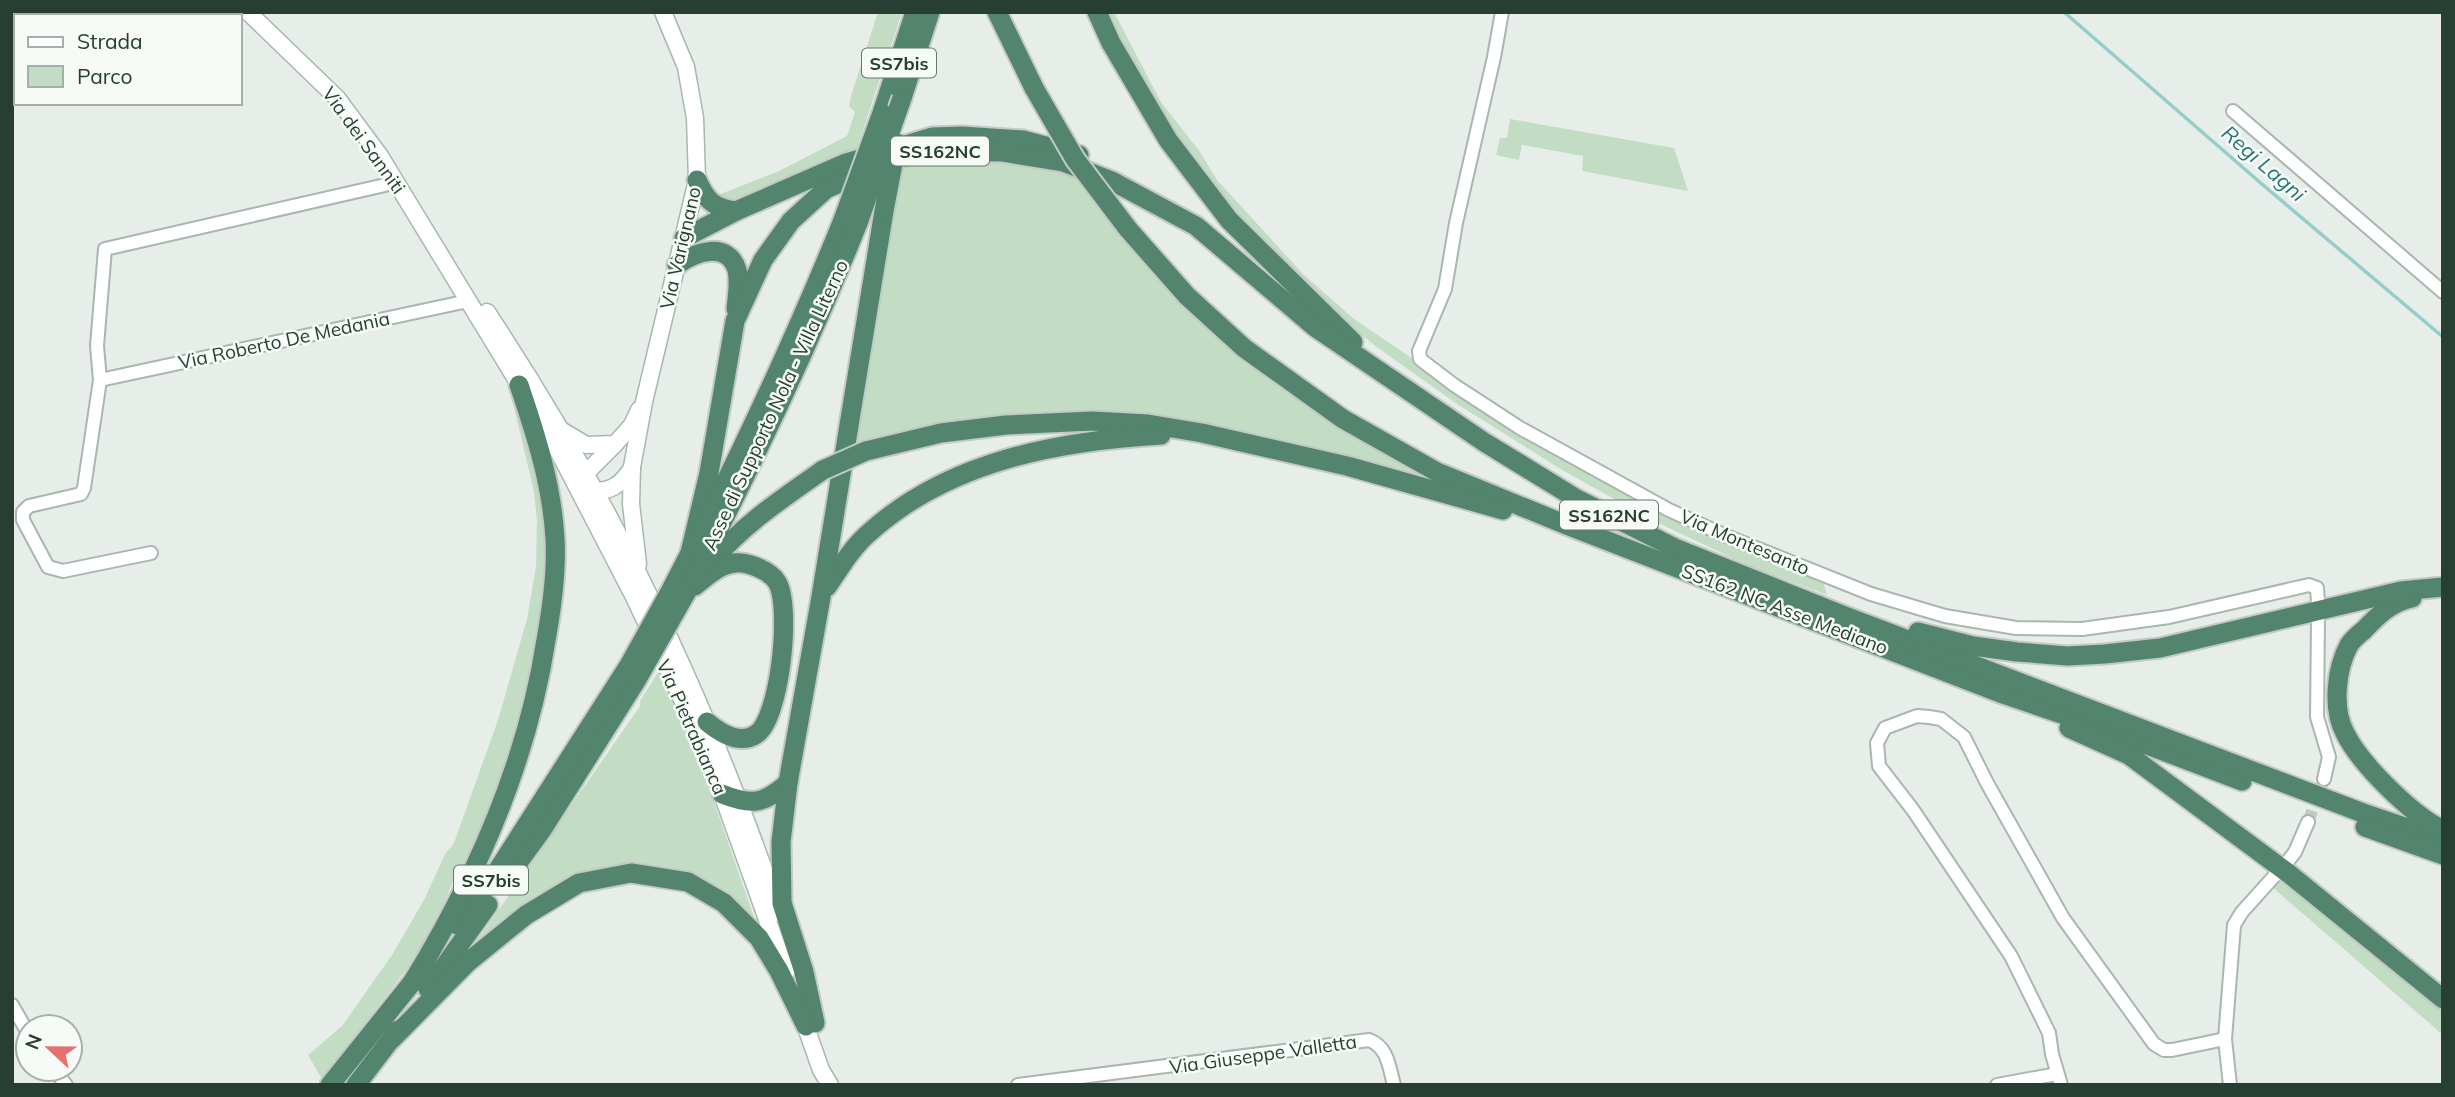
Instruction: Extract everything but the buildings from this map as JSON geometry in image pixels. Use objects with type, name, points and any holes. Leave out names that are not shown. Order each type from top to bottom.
[{"type":"highway","name":"Asse di Supporto Nola - Villa Literno","points":[[355,1085],[392,1039],[542,830],[755,458],[817,324],[915,12]]},
{"type":"highway","name":"Asse di Supporto Nola - Villa Literno","points":[[679,590],[690,552],[734,469],[850,221],[902,98],[930,12]]},
{"type":"highway","points":[[997,12],[1034,88],[1075,159],[1128,229],[1188,296],[1244,348],[1343,419],[1437,472],[1569,526]]},
{"type":"highway","points":[[1097,12],[1111,43],[1168,139],[1229,220],[1392,379]]},
{"type":"highway","points":[[810,1025],[804,972],[782,903],[780,842],[898,136],[902,98]]},
{"type":"highway","points":[[684,238],[736,211],[846,163],[932,137],[962,136],[1023,141],[1053,146],[1083,156],[1159,196],[1196,226]]},
{"type":"highway","name":"SS162NC","points":[[690,552],[709,473],[736,321],[763,260],[790,221],[826,189],[886,162],[913,154],[938,151],[1002,152],[1063,162],[1112,181],[1196,226],[1316,328],[1484,442],[1577,499],[1675,548],[1845,616]]},
{"type":"highway","points":[[697,180],[710,203],[722,209],[736,211]]},
{"type":"highway","points":[[677,265],[692,254],[708,250],[720,252],[732,259],[737,271],[736,321]]},
{"type":"highway","points":[[412,984],[443,933],[491,835],[531,717],[541,673],[553,597],[555,541],[548,483],[538,439],[519,385]]},
{"type":"highway","points":[[679,590],[726,544],[771,506],[823,470],[866,451],[941,433],[1019,425],[1092,421],[1148,424],[1202,433],[1347,466],[1523,516],[1569,526]]},
{"type":"highway","points":[[821,597],[843,562],[869,532],[913,500],[965,472],[1046,448],[1116,438],[1202,433]]},
{"type":"highway","name":"SS162 NC Asse Mediano","points":[[1569,526],[2000,693]]},
{"type":"highway","points":[[679,590],[717,567],[740,562],[762,569],[777,581],[785,612],[780,662],[770,717],[764,727],[756,735],[732,738],[707,722]]},
{"type":"highway","points":[[1845,616],[1973,646],[2068,656],[2160,648],[2400,591],[2443,587]]},
{"type":"highway","points":[[2443,596],[2427,595],[2400,600],[2379,614],[2350,643],[2338,686],[2339,712],[2344,733],[2359,755],[2407,807],[2443,830]]},
{"type":"highway","points":[[1845,616],[2363,813],[2443,839]]},
{"type":"highway","name":"Asse di Supporto Nola - Villa Literno","points":[[332,1082],[412,984],[494,876],[632,674]]},
{"type":"highway","points":[[2000,693],[2100,727],[2443,855]]},
{"type":"highway","points":[[2000,693],[2030,710],[2129,755],[2288,873],[2443,999]]},
{"type":"highway","points":[[730,797],[760,801],[771,798],[788,783]]},
{"type":"highway","points":[[392,1039],[468,961],[526,915],[579,883],[631,873],[688,882],[724,902],[759,938],[810,1025]]},
{"type":"main road","name":"Via dei Sanniti","points":[[248,12],[337,98],[396,180],[442,261],[519,385]]},
{"type":"main road","name":"Via Varignano","points":[[582,480],[632,425],[643,402],[697,180],[695,118],[685,67],[663,12]]},
{"type":"main road","name":"Via dei Sanniti","points":[[416,213],[432,230],[483,306],[560,429]]},
{"type":"main road","name":"Via Pietrabianca","points":[[519,385],[582,480]]},
{"type":"main road","name":"Via Varignano","points":[[640,580],[631,504],[632,467],[643,415],[643,402]]},
{"type":"main road","points":[[560,429],[586,445],[615,444]]},
{"type":"main road","name":"Via Pietrabianca","points":[[560,429],[691,719],[730,797]]},
{"type":"main road","points":[[582,480],[595,491],[610,490],[621,484],[632,467]]},
{"type":"main road","name":"Via Pietrabianca","points":[[595,491],[707,722],[730,797],[810,1025],[821,1070],[831,1085]]},
{"type":"street","name":"Via Montesanto","points":[[1502,12],[1456,223],[1445,289],[1419,351],[1420,359],[1454,386],[1520,428],[1679,515],[1871,594],[1945,617],[2027,629],[2082,629],[2169,617],[2309,585],[2317,588],[2318,602]]},
{"type":"street","points":[[2233,111],[2443,292]]},
{"type":"street","points":[[151,553],[62,571],[53,570],[48,567],[23,520],[23,512],[29,506],[81,494],[84,488],[100,380],[97,346],[105,249],[386,185],[396,180]]},
{"type":"street","name":"Via Roberto De Medania","points":[[100,380],[468,301]]},
{"type":"street","points":[[2318,619],[2316,717],[2329,757],[2324,779]]},
{"type":"street","points":[[1997,1085],[2059,1079],[2049,1033],[2011,956],[1927,830],[1879,766],[1877,743],[1885,728],[1917,716],[1941,719],[1964,737],[2063,918],[2159,1048],[2172,1050],[2225,1039]]},
{"type":"street","points":[[2288,860],[2295,852],[2308,822]]},
{"type":"street","points":[[2230,1085],[2225,1039],[2234,925],[2242,912],[2278,872]]},
{"type":"street","name":"Via Giuseppe Valletta","points":[[1018,1085],[1369,1040],[1378,1043],[1383,1049],[1394,1085]]},
{"type":"green space","points":[[878,12],[902,12],[857,148],[736,203],[713,197],[779,171],[847,136],[855,112],[849,106],[851,96]]},
{"type":"green space","points":[[1103,12],[1114,12],[1161,102],[1200,152],[1217,180],[1303,274],[1354,319],[1524,434],[1822,577],[1827,595],[1747,565],[1656,522],[1562,470],[1457,404],[1378,348],[1325,305],[1236,217],[1168,129]]},
{"type":"green space","points":[[1510,119],[1674,148],[1688,191],[1582,171],[1583,156],[1522,145],[1519,160],[1496,155],[1500,138],[1507,138]]},
{"type":"green space","points":[[962,155],[1075,172],[1231,346],[1287,392],[1428,478],[1271,437],[1155,417],[1053,414],[984,418],[917,430],[850,449],[901,162]]},
{"type":"green space","points":[[510,390],[514,392],[530,441],[546,523],[546,593],[519,734],[474,851],[456,874],[435,926],[406,970],[322,1079],[308,1055],[342,1026],[392,955],[424,900],[445,854],[454,843],[498,720],[527,619],[536,566],[537,521],[534,492]]},
{"type":"green space","points":[[660,669],[707,782],[755,920],[743,909],[625,867],[469,953],[640,706],[640,701]]},
{"type":"green space","points":[[2285,871],[2443,1001],[2443,1035],[2271,886]]},
{"type":"waterway","name":"Regi Lagni","points":[[2064,12],[2443,337]]},
{"type":"tunnel","points":[[2308,822],[2324,779]]}]
